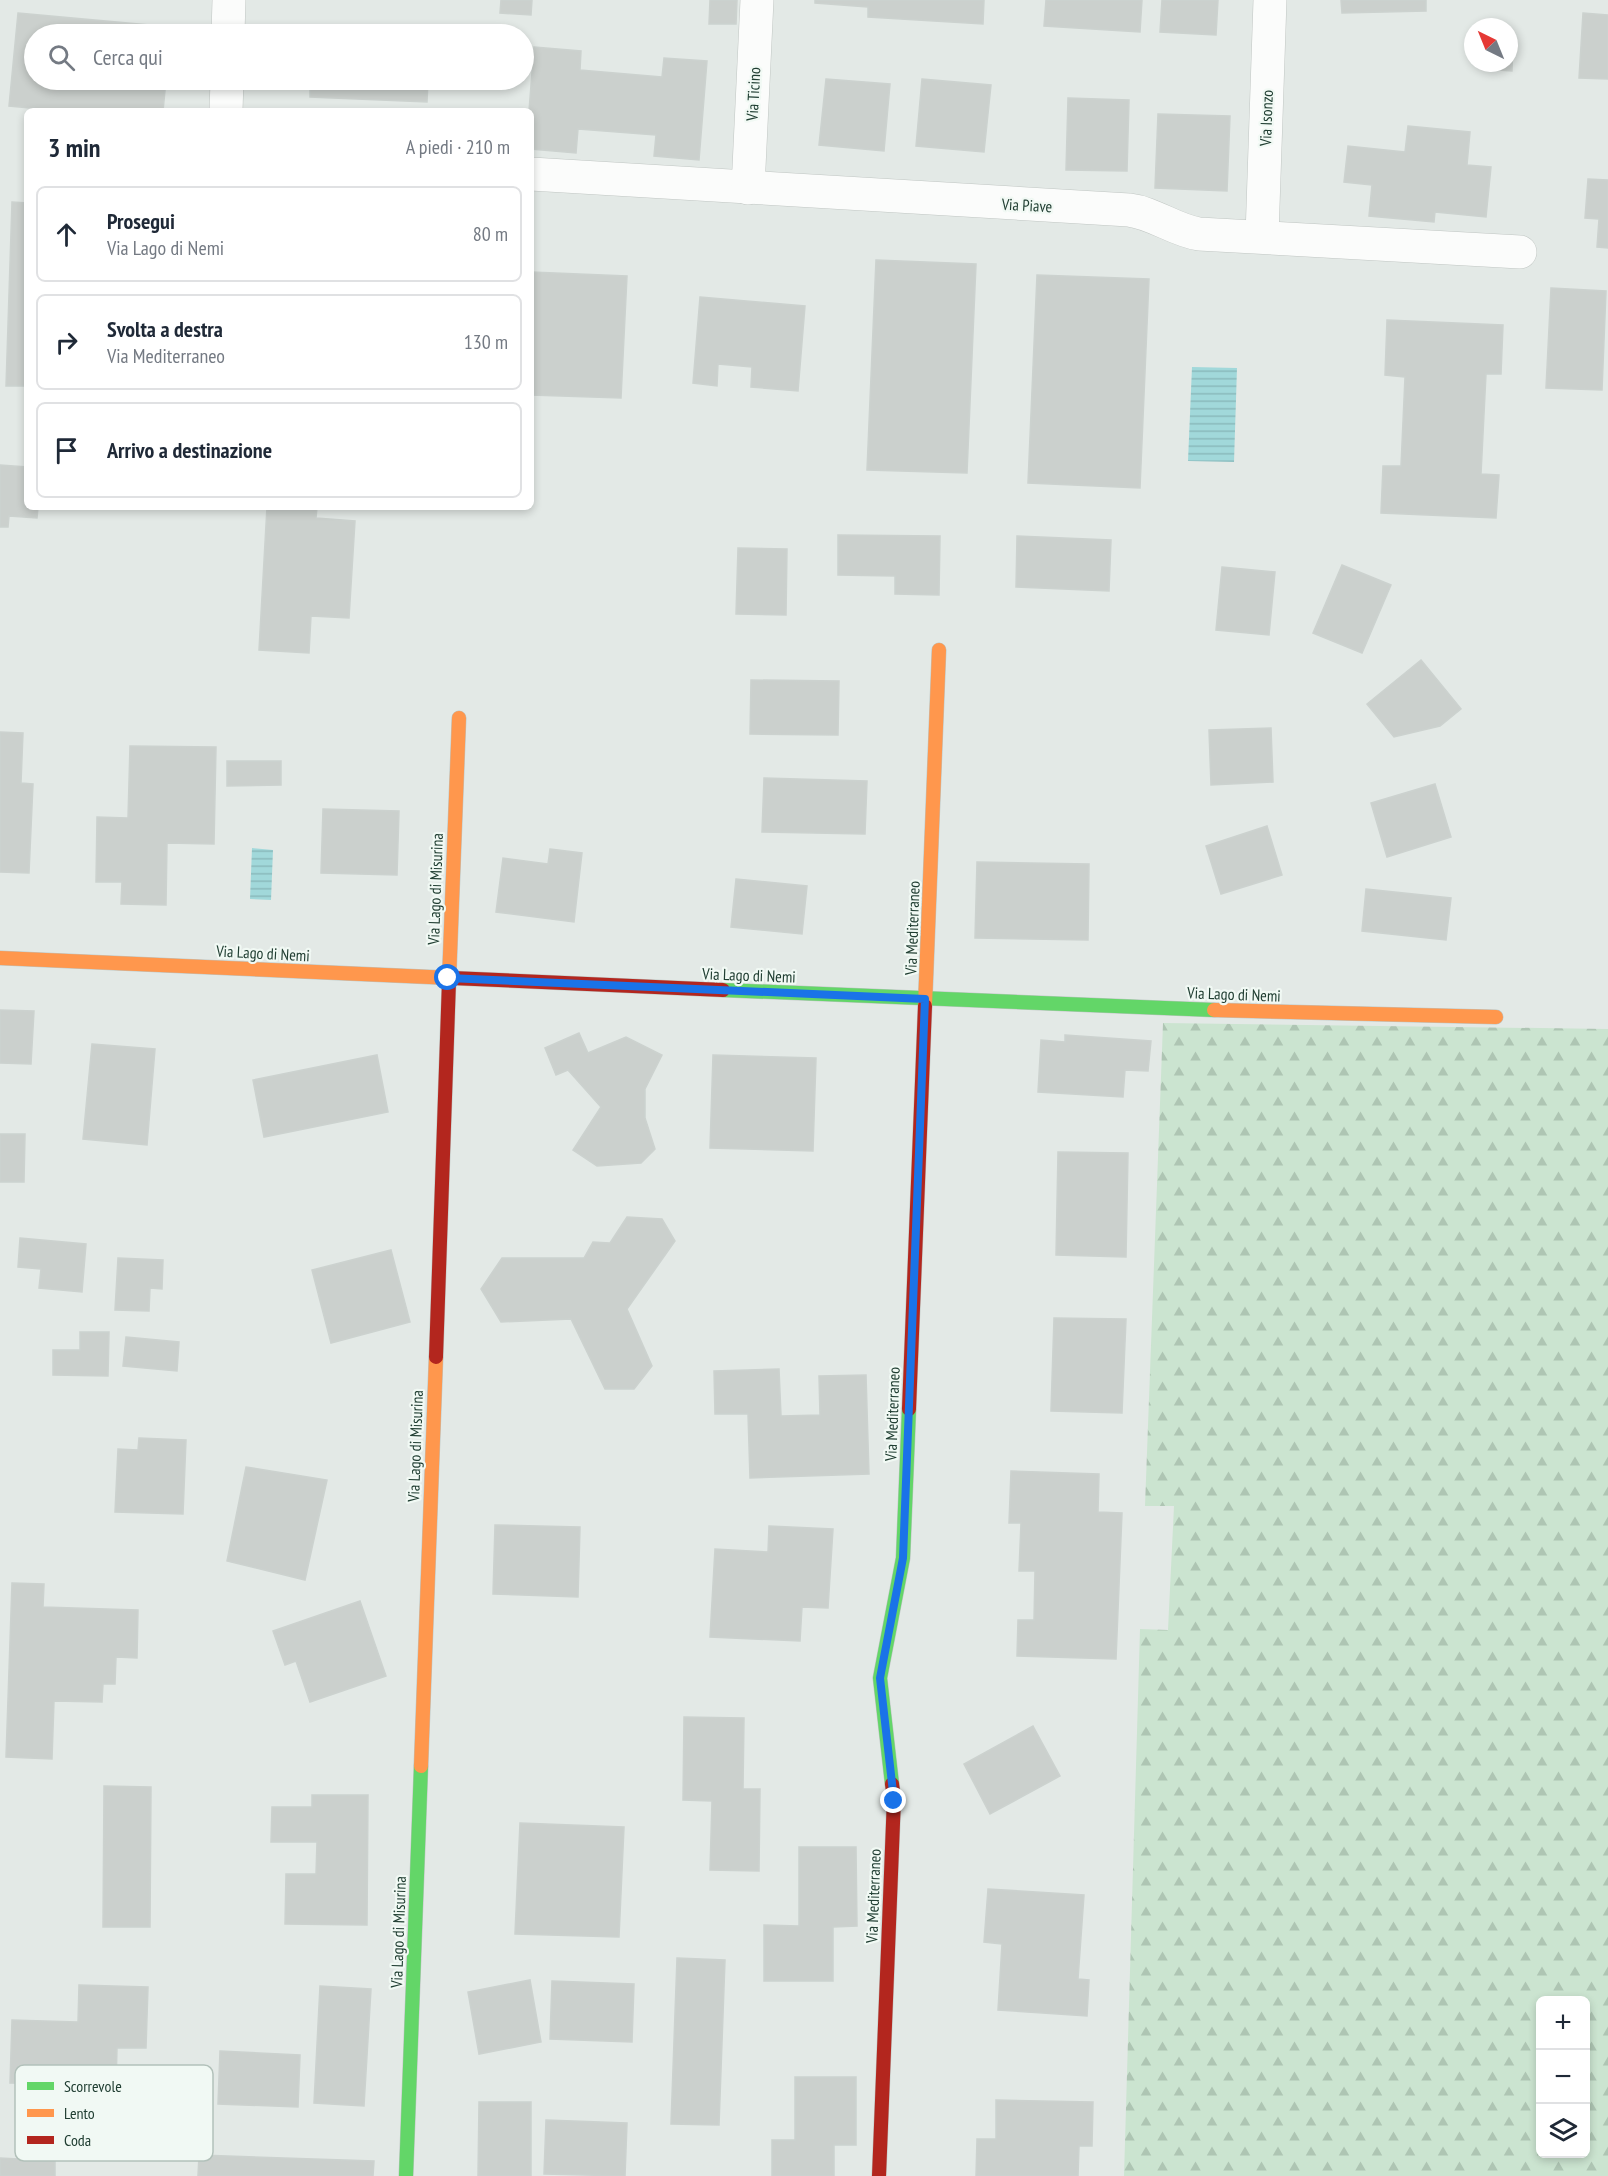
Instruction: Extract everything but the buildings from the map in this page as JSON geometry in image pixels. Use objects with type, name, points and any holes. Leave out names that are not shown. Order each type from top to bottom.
[{"type":"street","points":[[228,24],[229,0]]},
{"type":"street","name":"Via Ticino","points":[[748,188],[757,0]]},
{"type":"street","name":"Via Isonzo","points":[[1262,236],[1270,0]]},
{"type":"street","points":[[226,108],[227,90]]},
{"type":"street","name":"Via Piave","points":[[534,174],[1129,210],[1150,215],[1193,233],[1520,252]]},
{"type":"street","name":"Via Mediterraneo","points":[[879,2176],[894,1801],[880,1678],[903,1558],[939,650]]},
{"type":"street","name":"Via Lago di Misurina","points":[[406,2176],[459,718]]},
{"type":"street","name":"Via Lago di Nemi","points":[[0,958],[925,999],[1277,1012],[1496,1017]]},
{"type":"green space","points":[[1163,1023],[1608,1029],[1608,2176],[1124,2176],[1140,1629],[1168,1630],[1174,1506],[1145,1506]]},
{"type":"water","points":[[1192,367],[1237,368],[1234,462],[1188,461]]},
{"type":"water","points":[[252,848],[273,850],[271,900],[250,899]]},
{"type":"traffic: fast","points":[[723,990],[1214,1010]]},
{"type":"traffic: fast","points":[[892,1784],[880,1678],[903,1558],[909,1409]]},
{"type":"traffic: fast","points":[[406,2176],[421,1766]]},
{"type":"traffic: slow","points":[[925,1006],[939,650]]},
{"type":"traffic: slow","points":[[449,981],[459,718]]},
{"type":"traffic: slow","points":[[0,958],[452,978]]},
{"type":"traffic: slow","points":[[1214,1010],[1496,1017]]},
{"type":"traffic: slow","points":[[421,1766],[436,1357]]},
{"type":"traffic: jam","points":[[452,978],[723,990]]},
{"type":"traffic: jam","points":[[436,1357],[449,981]]},
{"type":"traffic: jam","points":[[909,1409],[925,1006]]},
{"type":"traffic: jam","points":[[879,2176],[894,1798],[892,1784]]},
{"type":"route","points":[[448,978],[925,999],[903,1558],[880,1678],[880,1694],[894,1801]]}]
